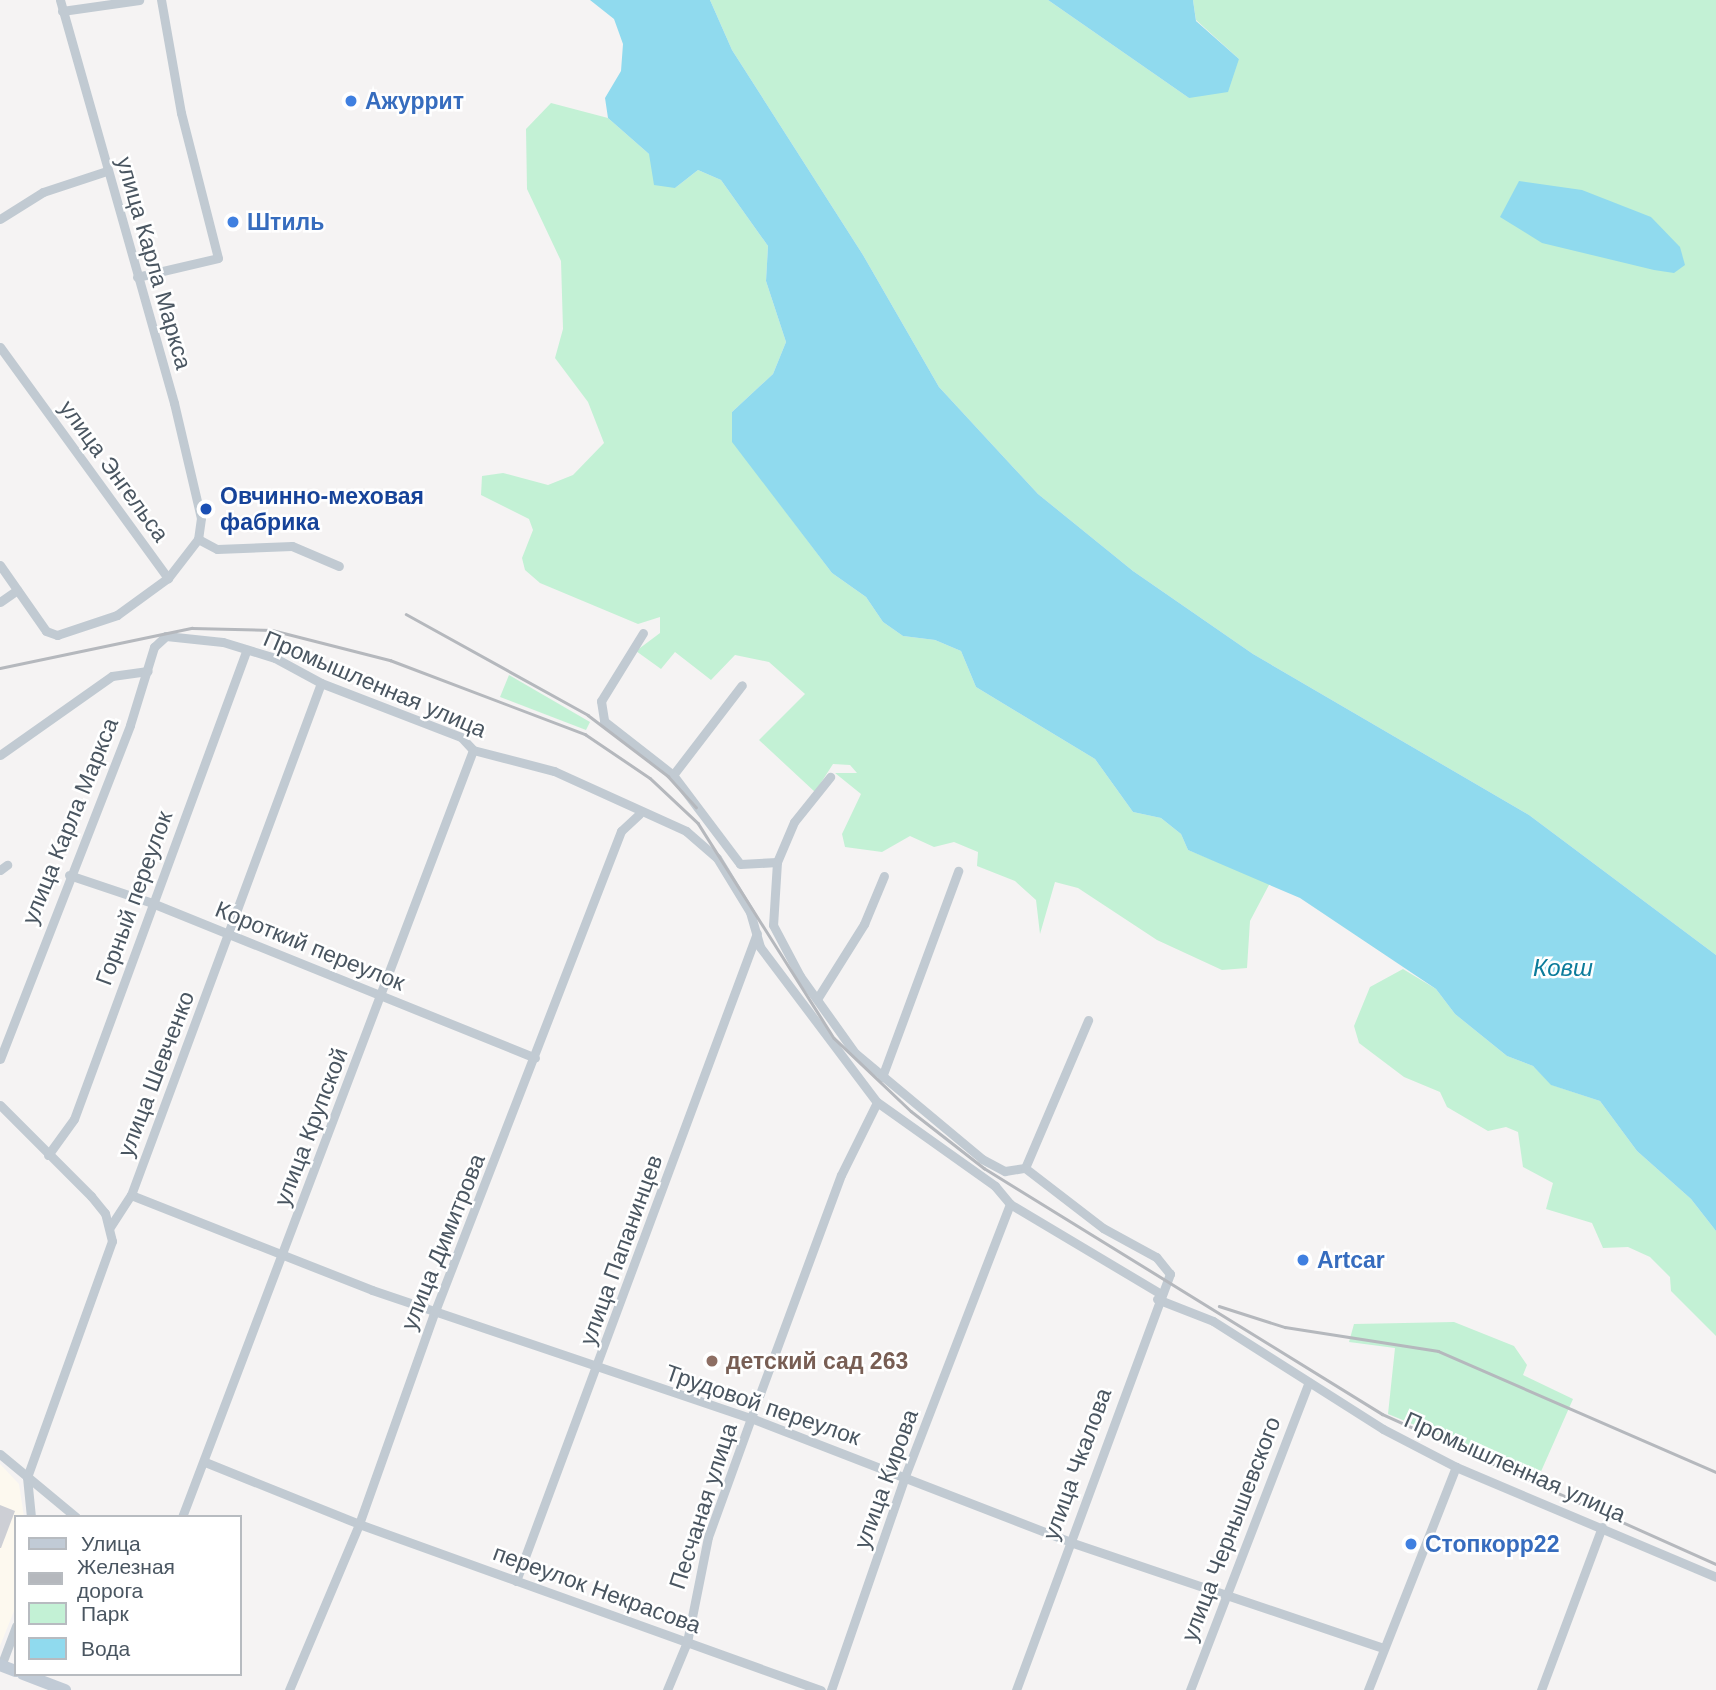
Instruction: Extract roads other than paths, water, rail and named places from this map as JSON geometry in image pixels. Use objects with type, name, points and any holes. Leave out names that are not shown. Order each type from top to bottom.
[{"type":"main road","points":[[28,1676],[65,1690]]},
{"type":"street","name":"улица Карла Маркса","points":[[60,0],[174,403],[201,519],[198,539]]},
{"type":"street","points":[[62,11],[139,0]]},
{"type":"street","points":[[137,277],[218,258],[181,113],[161,0]]},
{"type":"street","points":[[0,219],[43,192],[107,171]]},
{"type":"street","name":"улица Энгельса","points":[[0,347],[168,578],[198,539]]},
{"type":"street","points":[[198,539],[217,549],[292,546],[339,566]]},
{"type":"street","points":[[0,565],[46,631],[57,635],[117,615],[168,578]]},
{"type":"street","points":[[0,602],[17,590]]},
{"type":"street","points":[[643,633],[601,701],[604,721],[673,775],[740,864],[777,862]]},
{"type":"street","name":"улица Карла Маркса","points":[[0,1059],[159,637]]},
{"type":"street","name":"Промышленная улица","points":[[159,637],[200,638],[247,650],[321,683],[419,718],[461,737],[473,750],[554,771],[639,814],[674,825],[709,848],[758,930],[760,947],[798,1002],[871,1087],[877,1102],[995,1186],[1010,1204],[1159,1296],[1213,1321],[1308,1381],[1456,1467],[1716,1577]]},
{"type":"street","name":"Горный переулок","points":[[48,1155],[74,1119],[247,650]]},
{"type":"street","points":[[0,755],[112,676],[148,671]]},
{"type":"street","name":"улица Шевченко","points":[[27,1477],[107,1259],[110,1227],[131,1195],[230,935],[321,683]]},
{"type":"street","points":[[673,775],[742,685]]},
{"type":"street","name":"улица Крупской","points":[[183,1515],[282,1252],[383,997],[473,750]]},
{"type":"street","points":[[830,777],[794,822],[777,862],[773,925],[837,1032],[883,1077],[982,1159],[1005,1171],[1025,1168],[1088,1020]]},
{"type":"street","name":"улица Димитрова","points":[[289,1690],[359,1524],[435,1311],[621,831],[639,814]]},
{"type":"street","points":[[883,1077],[958,872]]},
{"type":"street","name":"Короткий переулок","points":[[69,875],[152,903],[534,1058]]},
{"type":"street","points":[[817,999],[864,924],[884,876]]},
{"type":"street","name":"улица Папанинцев","points":[[516,1581],[758,930]]},
{"type":"street","name":"Песчаная улица","points":[[667,1690],[687,1642],[709,1537],[751,1418],[841,1175],[877,1102]]},
{"type":"street","points":[[0,1105],[91,1196],[110,1227]]},
{"type":"street","name":"улица Чкалова","points":[[1016,1690],[1159,1296],[1170,1274],[1156,1257],[1103,1228],[1025,1168]]},
{"type":"street","name":"Трудовой переулок","points":[[131,1195],[435,1311],[597,1369],[751,1418],[1070,1542],[1229,1593],[1384,1648]]},
{"type":"street","name":"улица Кирова","points":[[831,1690],[905,1476],[1010,1204]]},
{"type":"street","name":"улица Чернышевского","points":[[1190,1690],[1308,1381]]},
{"type":"street","points":[[0,1454],[74,1515]]},
{"type":"street","name":"переулок Некрасова","points":[[205,1462],[359,1524],[821,1690]]},
{"type":"street","points":[[1368,1690],[1456,1467]]},
{"type":"street","points":[[27,1477],[31,1515]]},
{"type":"street","points":[[1541,1690],[1602,1527]]},
{"type":"street","points":[[1,1666],[14,1631]]},
{"type":"water","name":"Ковш","points":[[590,0],[710,0],[732,50],[863,255],[939,387],[1038,494],[1133,571],[1253,654],[1529,815],[1716,955],[1716,1231],[1691,1199],[1637,1151],[1600,1101],[1551,1085],[1533,1066],[1507,1056],[1455,1014],[1436,989],[1300,898],[1188,850],[1181,834],[1161,818],[1133,812],[1095,759],[976,687],[961,651],[935,640],[903,636],[883,622],[866,597],[832,573],[732,442],[732,412],[773,374],[786,342],[766,281],[768,246],[721,180],[698,170],[675,188],[654,185],[649,154],[608,118],[605,98],[621,71],[623,44],[614,19]]},
{"type":"water","points":[[1048,0],[1193,0],[1196,21],[1239,59],[1228,92],[1189,98]]},
{"type":"water","points":[[1519,181],[1582,190],[1651,217],[1680,247],[1685,265],[1674,273],[1654,270],[1542,243],[1500,217]]},
{"type":"railway","points":[[406,614],[588,715],[668,776],[696,807]]},
{"type":"railway","points":[[0,668],[192,628],[272,630],[390,660],[585,734],[650,778],[698,823],[834,1038],[911,1111],[984,1168],[1382,1414],[1716,1564]]},
{"type":"railway","points":[[1219,1306],[1285,1327],[1438,1351],[1716,1472]]},
{"type":"place","name":"Ажуррит","points":[[351,101]]},
{"type":"place","name":"Штиль","points":[[233,222]]},
{"type":"place","name":"Овчинно-меховая фабрика","points":[[206,509]]},
{"type":"place","name":"Artcar","points":[[1303,1260]]},
{"type":"place","name":"детский сад 263","points":[[712,1361]]},
{"type":"place","name":"Стопкорр22","points":[[1411,1544]]}]
